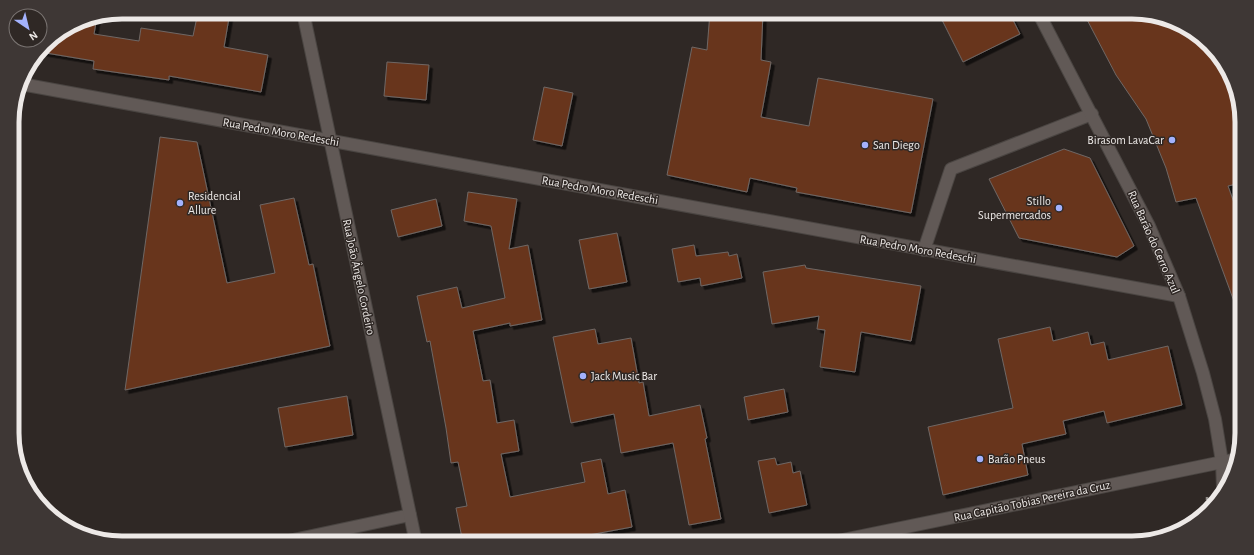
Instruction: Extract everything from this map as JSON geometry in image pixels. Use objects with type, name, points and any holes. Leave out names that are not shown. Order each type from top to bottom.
[{"type":"street","name":"Rua João Ângelo Cordeiro","points":[[304,19],[414,536]]},
{"type":"street","name":"Rua Barão do Cerro Azul","points":[[1042,19],[1149,226],[1179,296],[1213,411],[1222,462],[1223,481]]},
{"type":"street","name":"Rua Pedro Moro Redeschi","points":[[26,85],[1179,296]]},
{"type":"street","points":[[924,250],[951,169],[1092,114]]},
{"type":"street","name":"Rua Capitão Tobias Pereira da Cruz","points":[[862,536],[1231,460]]},
{"type":"street","points":[[312,536],[410,515]]},
{"type":"path","points":[[1207,498],[1207,504]]},
{"type":"building","points":[[197,19],[229,19],[224,47],[268,55],[261,92],[169,76],[169,80],[93,69],[94,61],[46,53],[65,36],[89,24],[96,22],[94,34],[139,41],[141,28],[193,36]]},
{"type":"building","points":[[709,19],[763,19],[761,60],[771,62],[761,117],[809,126],[818,78],[933,99],[911,213],[796,192],[797,188],[750,178],[747,192],[667,175],[692,47],[707,50]]},
{"type":"building","points":[[942,19],[1012,19],[1020,34],[963,62]]},
{"type":"building","points":[[1087,19],[1145,20],[1171,27],[1185,34],[1187,38],[1189,37],[1195,40],[1214,59],[1221,71],[1231,96],[1235,122],[1235,184],[1228,186],[1235,205],[1235,304],[1196,198],[1176,202],[1166,168],[1146,119],[1116,75]]},
{"type":"building","points":[[387,62],[429,65],[426,100],[384,96]]},
{"type":"building","points":[[544,87],[573,93],[562,146],[533,140]]},
{"type":"building","name":"Residencial Allure","points":[[160,137],[197,142],[227,283],[275,273],[260,205],[294,198],[309,265],[313,264],[330,346],[125,390]]},
{"type":"building","name":"Stillo Supermercados","points":[[1064,149],[1090,158],[1134,246],[1117,257],[1019,238],[989,179]]},
{"type":"building","points":[[468,192],[517,199],[509,249],[528,245],[542,320],[510,326],[510,323],[473,331],[483,381],[490,380],[497,423],[514,420],[519,451],[501,454],[510,497],[585,482],[581,463],[601,459],[608,494],[625,490],[632,527],[589,536],[462,536],[456,508],[467,506],[458,462],[451,463],[430,341],[427,342],[417,296],[457,287],[462,308],[505,298],[491,226],[464,221]]},
{"type":"building","points":[[436,199],[442,226],[398,237],[391,210]]},
{"type":"building","points":[[617,233],[627,282],[589,289],[579,240]]},
{"type":"building","points":[[694,245],[696,256],[728,252],[729,256],[737,254],[742,278],[701,286],[700,278],[678,282],[672,249]]},
{"type":"building","points":[[805,265],[806,268],[921,286],[911,341],[861,332],[855,372],[820,367],[825,330],[817,329],[819,316],[772,324],[763,272]]},
{"type":"building","points":[[1050,327],[1053,341],[1088,332],[1091,345],[1104,342],[1108,360],[1168,346],[1182,405],[1107,423],[1104,411],[1063,421],[1066,434],[1022,444],[1028,475],[943,495],[928,427],[1013,408],[998,339]]},
{"type":"building","points":[[595,329],[598,344],[631,338],[639,383],[643,382],[649,416],[700,405],[707,438],[705,439],[721,519],[689,525],[673,443],[621,453],[614,414],[571,423],[553,337]]},
{"type":"building","points":[[784,389],[788,412],[748,420],[744,397]]},
{"type":"building","points":[[347,396],[353,435],[285,447],[278,408]]},
{"type":"building","points":[[775,458],[777,465],[791,462],[793,473],[800,471],[807,505],[769,513],[758,461]]},
{"type":"place","name":"Birasom LavaCar","points":[[1172,140]]},
{"type":"place","name":"San Diego","points":[[865,145]]},
{"type":"place","name":"Residencial Allure","points":[[180,203]]},
{"type":"place","name":"Stillo Supermercados","points":[[1059,208]]},
{"type":"place","name":"Jack Music Bar","points":[[583,376]]},
{"type":"place","name":"Barão Pneus","points":[[980,459]]}]
